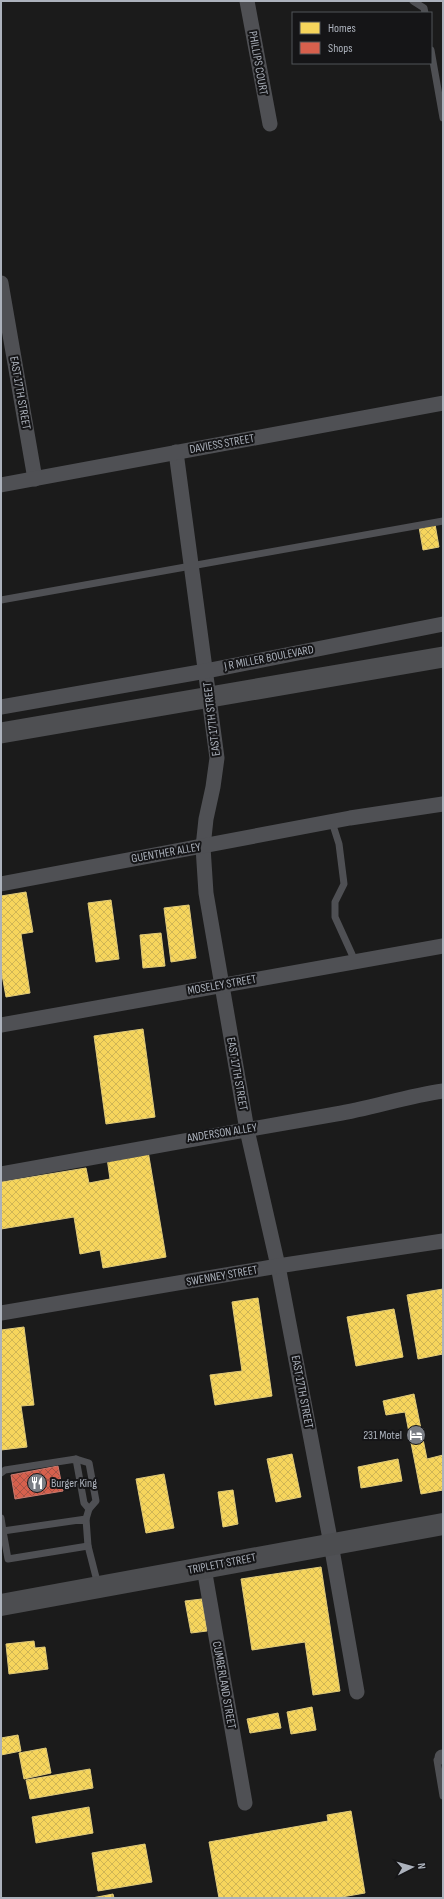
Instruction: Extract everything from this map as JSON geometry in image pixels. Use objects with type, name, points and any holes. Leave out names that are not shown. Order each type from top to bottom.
[{"type":"main road","name":"TRIPLETT STREET","points":[[1,1605],[443,1524]]},
{"type":"street","name":"PHILLIPS COURT","points":[[247,1],[270,124]]},
{"type":"street","name":"EAST 17TH STREET","points":[[1,283],[35,479]]},
{"type":"street","name":"DAVIESS STREET","points":[[1,485],[443,403]]},
{"type":"street","name":"EAST 17TH STREET","points":[[176,452],[210,696],[217,758],[206,820],[203,847],[206,893],[247,1130],[278,1266],[331,1544],[357,1692]]},
{"type":"street","name":"J R MILLER BOULEVARD","points":[[7,706],[206,671],[443,624]]},
{"type":"street","points":[[7,706],[9,732],[210,696],[443,657]]},
{"type":"street","name":"GUENTHER ALLEY","points":[[1,884],[332,822],[443,804]]},
{"type":"street","name":"MOSELEY STREET","points":[[1,1025],[443,946]]},
{"type":"street","name":"ANDERSON ALLEY","points":[[1,1174],[163,1143],[358,1110],[428,1093],[443,1091]]},
{"type":"street","name":"SWENNEY STREET","points":[[1,1313],[278,1266],[443,1242]]},
{"type":"street","name":"CUMBERLAND STREET","points":[[204,1568],[245,1803]]},
{"type":"lane","points":[[413,1],[424,8],[425,12]]},
{"type":"lane","points":[[432,56],[443,118]]},
{"type":"lane","points":[[1,600],[443,521]]},
{"type":"lane","points":[[332,822],[339,844],[344,884],[335,902],[335,917],[355,961]]},
{"type":"lane","points":[[76,1459],[84,1503],[89,1509]]},
{"type":"lane","points":[[1,1473],[5,1470],[76,1459],[89,1463],[96,1501],[89,1509],[86,1519],[88,1546],[98,1587]]},
{"type":"lane","points":[[1,1518],[8,1559],[88,1546]]},
{"type":"lane","points":[[3,1531],[86,1519]]},
{"type":"lane","points":[[442,1757],[436,1760],[443,1796]]},
{"type":"building: Homes","points":[[435,524],[439,547],[423,550],[419,527]]},
{"type":"building: Homes","points":[[26,892],[33,932],[21,934],[30,993],[6,997],[1,969],[1,896]]},
{"type":"building: Homes","points":[[111,900],[119,959],[96,962],[88,903]]},
{"type":"building: Homes","points":[[189,905],[196,958],[171,962],[164,908]]},
{"type":"building: Homes","points":[[161,933],[165,966],[143,968],[140,935]]},
{"type":"building: Homes","points":[[143,1029],[155,1117],[106,1124],[94,1036]]},
{"type":"building: Homes","points":[[148,1151],[166,1257],[103,1268],[100,1250],[80,1254],[74,1217],[1,1229],[1,1182],[86,1168],[89,1183],[110,1179],[107,1158]]},
{"type":"building: Homes","points":[[443,1289],[443,1354],[418,1359],[407,1295]]},
{"type":"building: Homes","points":[[258,1298],[272,1396],[215,1405],[210,1375],[242,1371],[232,1302]]},
{"type":"building: Homes","points":[[394,1309],[403,1357],[356,1366],[347,1317]]},
{"type":"building: Homes","points":[[24,1327],[34,1405],[21,1406],[27,1447],[1,1450],[1,1330]]},
{"type":"building: Homes","name":"231 Motel","points":[[414,1394],[427,1459],[443,1455],[443,1490],[421,1494],[405,1412],[386,1415],[383,1401]]},
{"type":"building: Homes","points":[[292,1454],[301,1497],[276,1502],[267,1459]]},
{"type":"building: Homes","points":[[398,1459],[402,1481],[361,1488],[358,1467]]},
{"type":"building: Homes","points":[[164,1474],[174,1528],[146,1533],[136,1479]]},
{"type":"building: Homes","points":[[233,1490],[238,1524],[223,1527],[218,1492]]},
{"type":"building: Homes","points":[[321,1567],[340,1691],[313,1695],[305,1642],[252,1650],[241,1579]]},
{"type":"building: Homes","points":[[202,1599],[207,1631],[191,1633],[185,1601]]},
{"type":"building: Homes","points":[[34,1641],[35,1648],[45,1647],[48,1669],[9,1674],[6,1644]]},
{"type":"building: Homes","points":[[312,1707],[316,1730],[291,1734],[287,1712]]},
{"type":"building: Homes","points":[[278,1713],[281,1728],[250,1733],[247,1719]]},
{"type":"building: Homes","points":[[18,1735],[21,1751],[1,1755],[1,1738]]},
{"type":"building: Homes","points":[[46,1748],[51,1773],[24,1779],[19,1753]]},
{"type":"building: Homes","points":[[90,1769],[93,1788],[30,1799],[26,1780]]},
{"type":"building: Homes","points":[[89,1807],[93,1833],[36,1843],[32,1817]]},
{"type":"building: Homes","points":[[351,1811],[365,1893],[336,1898],[219,1898],[209,1842],[328,1821],[327,1815]]},
{"type":"building: Homes","points":[[145,1844],[152,1882],[98,1891],[92,1853]]},
{"type":"building: Homes","points":[[113,1894],[114,1898],[92,1898]]},
{"type":"building: Shops","name":"Burger King","points":[[58,1466],[63,1491],[15,1499],[11,1475]]},
{"type":"place","name":"231 Motel","points":[[416,1435]]},
{"type":"place","name":"Burger King","points":[[37,1483]]}]
